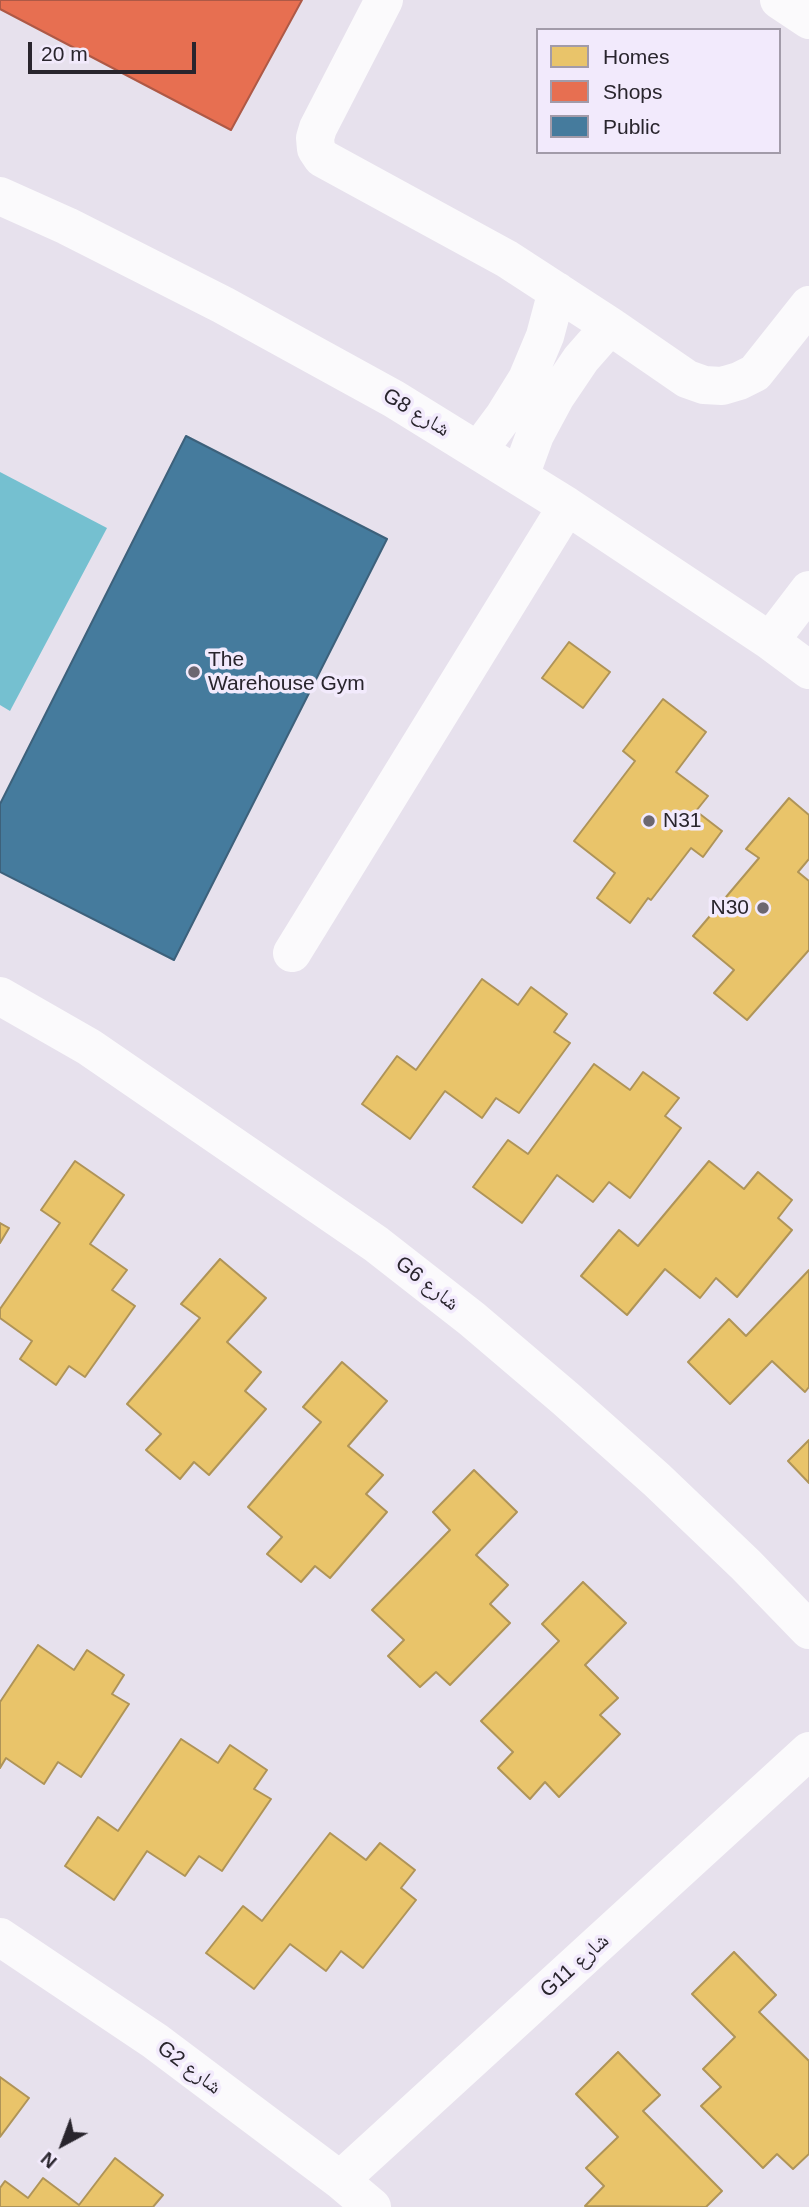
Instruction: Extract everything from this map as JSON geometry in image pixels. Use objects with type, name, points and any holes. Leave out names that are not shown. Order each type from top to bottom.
[{"type":"street","points":[[384,0],[318,128],[316,149],[322,158],[507,260],[687,379],[704,385],[722,386],[755,373],[809,305]]},
{"type":"street","points":[[779,0],[809,20]]},
{"type":"street","name":"G8 شارع","points":[[0,196],[223,305],[394,399],[567,506],[770,641],[809,670]]},
{"type":"street","points":[[478,451],[527,379],[545,336],[557,291]]},
{"type":"street","points":[[520,476],[536,435],[556,396],[581,359],[610,326]]},
{"type":"street","points":[[292,953],[567,506]]},
{"type":"street","points":[[770,641],[809,590]]},
{"type":"street","name":"G6 شارع","points":[[0,996],[89,1047],[376,1244],[566,1399],[657,1480],[809,1630]]},
{"type":"street","name":"G11 شارع","points":[[340,2180],[809,1751]]},
{"type":"street","name":"G2 شارع","points":[[0,1937],[155,2041],[372,2207]]},
{"type":"water","points":[[0,472],[107,528],[10,711],[0,705]]},
{"type":"building: Homes","points":[[569,642],[610,672],[583,708],[542,678]]},
{"type":"building: Homes","name":"N31","points":[[663,699],[706,732],[676,772],[708,796],[696,811],[722,831],[703,857],[691,848],[630,923],[597,898],[615,873],[574,841],[635,761],[623,751]]},
{"type":"building: Homes","name":"N30","points":[[789,798],[809,815],[809,859],[798,872],[809,881],[809,950],[747,1020],[714,993],[734,970],[693,936],[759,858],[746,849]]},
{"type":"building: Homes","points":[[482,979],[518,1005],[531,987],[567,1014],[554,1032],[570,1043],[519,1113],[496,1098],[482,1118],[445,1091],[410,1139],[362,1104],[397,1056],[416,1070]]},
{"type":"building: Homes","points":[[594,1064],[630,1090],[643,1072],[679,1098],[665,1116],[681,1128],[630,1198],[609,1182],[593,1202],[557,1175],[522,1223],[473,1187],[508,1140],[528,1154]]},
{"type":"building: Homes","points":[[75,1161],[124,1195],[90,1244],[127,1270],[112,1290],[135,1306],[85,1377],[69,1366],[56,1385],[20,1359],[32,1341],[0,1318],[0,1309],[60,1223],[41,1210]]},
{"type":"building: Homes","points":[[709,1161],[744,1189],[758,1172],[792,1200],[778,1218],[792,1230],[737,1297],[716,1278],[700,1298],[665,1269],[627,1315],[581,1276],[619,1230],[638,1246]]},
{"type":"building: Homes","points":[[0,1223],[9,1228],[0,1243]]},
{"type":"building: Homes","points":[[220,1259],[266,1298],[227,1342],[261,1372],[245,1391],[266,1409],[209,1475],[194,1462],[180,1479],[146,1450],[161,1434],[127,1404],[200,1318],[181,1304]]},
{"type":"building: Homes","points":[[809,1270],[809,1387],[805,1392],[772,1361],[730,1404],[688,1362],[729,1319],[746,1336]]},
{"type":"building: Homes","points":[[342,1362],[387,1401],[348,1446],[383,1475],[366,1494],[387,1512],[330,1578],[315,1566],[301,1582],[267,1554],[282,1537],[248,1507],[321,1422],[303,1407]]},
{"type":"building: Homes","points":[[809,1440],[809,1483],[788,1461]]},
{"type":"building: Homes","points":[[474,1470],[517,1512],[476,1555],[508,1585],[490,1604],[510,1623],[450,1685],[436,1672],[420,1687],[388,1656],[404,1640],[372,1610],[450,1530],[433,1512]]},
{"type":"building: Homes","points":[[583,1582],[626,1623],[585,1665],[618,1698],[600,1715],[620,1734],[559,1797],[545,1782],[530,1799],[498,1768],[513,1752],[481,1721],[559,1641],[542,1624]]},
{"type":"building: Homes","points":[[38,1645],[74,1670],[87,1650],[124,1675],[112,1694],[129,1704],[81,1777],[58,1762],[44,1784],[6,1758],[0,1768],[0,1702]]},
{"type":"building: Homes","points":[[181,1739],[218,1763],[230,1745],[267,1770],[254,1789],[271,1799],[222,1871],[199,1856],[185,1876],[147,1851],[114,1900],[65,1866],[98,1817],[118,1831]]},
{"type":"building: Homes","points":[[330,1833],[366,1860],[380,1843],[415,1870],[401,1888],[416,1900],[363,1968],[341,1951],[326,1971],[290,1944],[254,1989],[206,1953],[243,1906],[262,1921]]},
{"type":"building: Homes","points":[[734,1952],[776,1995],[759,2012],[809,2061],[809,2154],[793,2169],[777,2154],[763,2168],[701,2106],[721,2087],[703,2069],[735,2037],[692,1994]]},
{"type":"building: Homes","points":[[618,2052],[660,2095],[643,2111],[722,2191],[706,2207],[585,2206],[604,2186],[586,2168],[618,2137],[576,2094]]},
{"type":"building: Homes","points":[[0,2077],[29,2098],[0,2137]]},
{"type":"building: Homes","points":[[115,2158],[163,2195],[153,2207],[0,2207],[0,2188],[5,2181],[28,2198],[43,2178],[79,2205]]},
{"type":"building: Shops","points":[[0,0],[302,0],[231,130],[0,9]]},
{"type":"building: Public","name":"The Warehouse Gym","points":[[186,436],[387,539],[174,960],[0,872],[0,804]]},
{"type":"place","name":"The Warehouse Gym","points":[[194,672]]},
{"type":"place","name":"N31","points":[[649,821]]},
{"type":"place","name":"N30","points":[[763,908]]}]
